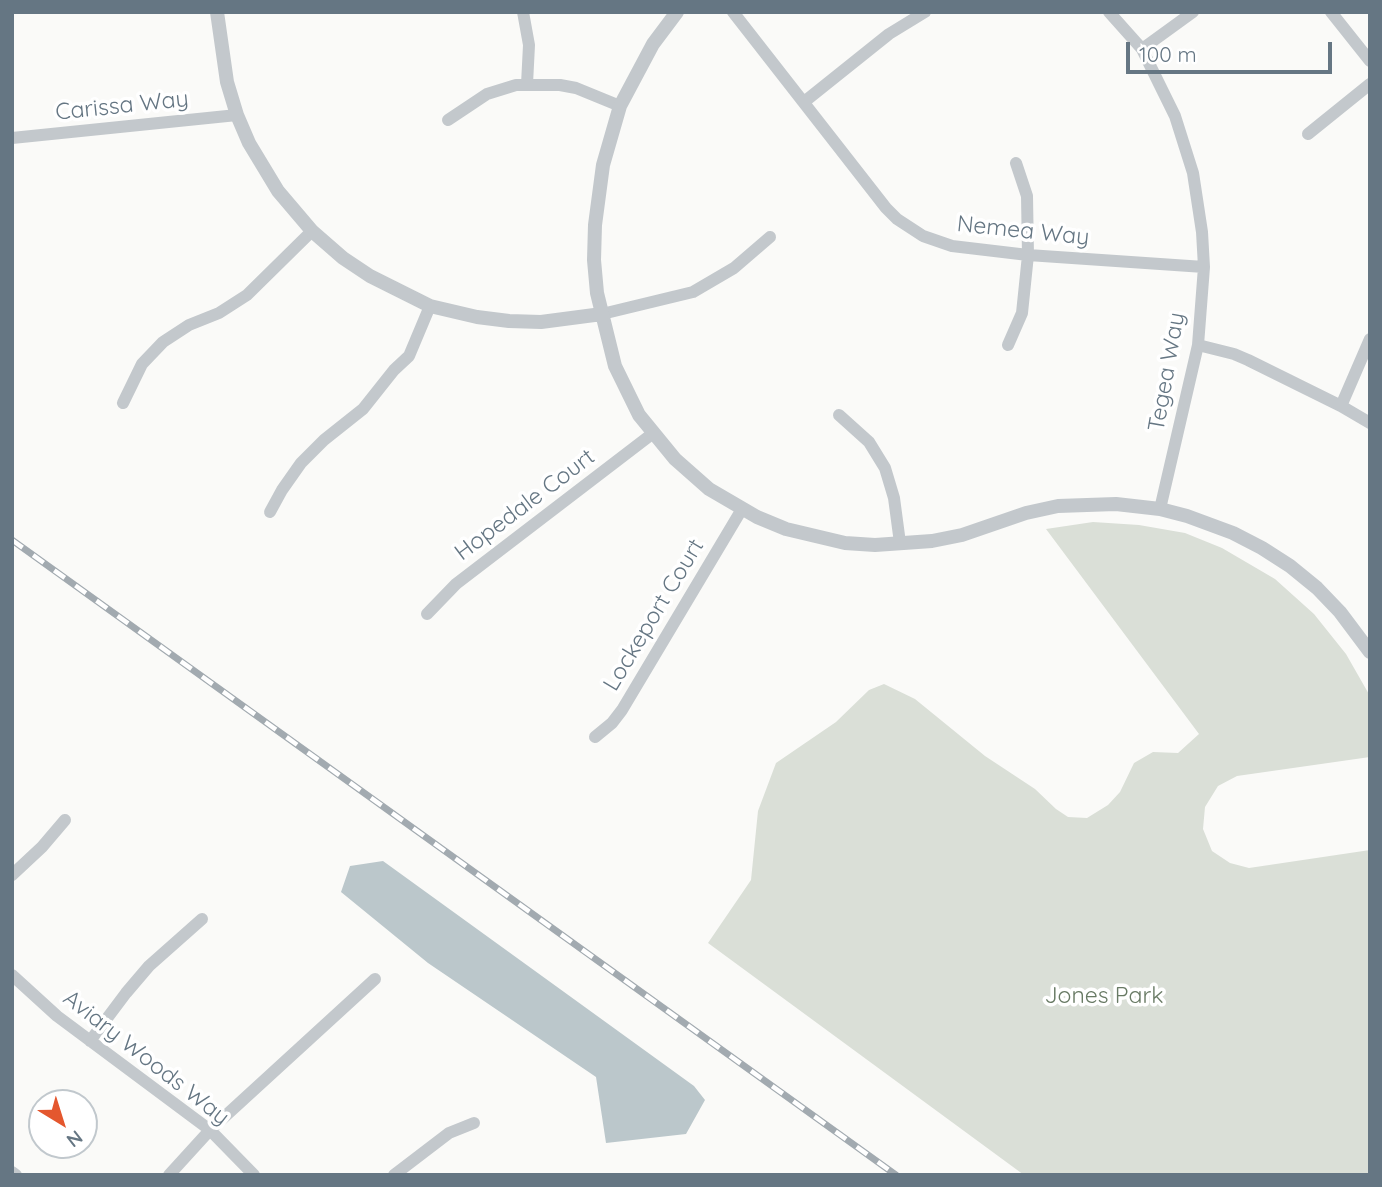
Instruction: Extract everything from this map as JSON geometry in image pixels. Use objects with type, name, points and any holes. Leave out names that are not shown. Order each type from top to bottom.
[{"type":"street","points":[[218,12],[223,59],[236,115],[261,166],[278,191],[313,231],[343,258],[370,276],[429,306],[509,321],[541,322],[602,314],[678,297],[700,288],[734,268],[770,237]]},
{"type":"street","points":[[523,12],[529,45],[527,84]]},
{"type":"street","points":[[677,12],[653,44],[620,106],[603,166],[595,225],[594,260],[602,314],[621,383],[652,434],[697,480],[742,509],[786,529],[815,537],[875,545],[932,541],[962,535],[1026,513],[1058,506],[1116,505],[1160,509],[1233,533],[1290,566],[1340,612],[1370,652]]},
{"type":"street","name":"Nemea Way","points":[[733,12],[886,208],[910,228],[937,242],[952,246],[1028,255],[1204,267]]},
{"type":"street","points":[[804,102],[889,34],[925,12]]},
{"type":"street","name":"Tegea Way","points":[[1109,12],[1142,49],[1171,107],[1188,154],[1200,212],[1204,267],[1198,345],[1160,509]]},
{"type":"street","points":[[1142,49],[1193,12]]},
{"type":"street","points":[[1331,12],[1370,61]]},
{"type":"street","points":[[448,120],[487,94],[527,84],[576,88],[620,106]]},
{"type":"street","points":[[1308,134],[1370,85]]},
{"type":"street","name":"Carissa Way","points":[[12,138],[236,115]]},
{"type":"street","points":[[1008,345],[1022,313],[1028,255],[1027,196],[1016,163]]},
{"type":"street","points":[[123,403],[142,364],[163,342],[189,325],[219,313],[247,295],[313,231]]},
{"type":"street","points":[[270,512],[301,463],[324,440],[363,409],[394,370],[410,356],[429,306]]},
{"type":"street","points":[[1341,406],[1370,339]]},
{"type":"street","points":[[1198,345],[1234,354],[1370,423]]},
{"type":"street","points":[[839,415],[869,442],[885,468],[894,498],[901,543]]},
{"type":"street","name":"Hopedale Court","points":[[427,614],[456,584],[652,434]]},
{"type":"street","name":"Lockeport Court","points":[[595,737],[612,723],[622,710],[742,509]]},
{"type":"street","points":[[12,875],[42,847],[65,820]]},
{"type":"street","points":[[90,1041],[149,967],[202,919]]},
{"type":"street","name":"Aviary Woods Way","points":[[12,975],[57,1016],[210,1130],[254,1175]]},
{"type":"street","points":[[169,1175],[210,1130],[375,979]]},
{"type":"street","points":[[394,1175],[449,1133],[474,1123]]},
{"type":"green space","name":"Jones Park","points":[[1093,522],[1139,525],[1185,533],[1222,548],[1275,579],[1314,614],[1346,654],[1370,696],[1370,757],[1237,776],[1218,786],[1205,807],[1203,829],[1212,851],[1230,863],[1249,868],[1370,850],[1370,1175],[1024,1175],[708,943],[751,880],[758,811],[776,763],[836,722],[869,690],[884,684],[915,699],[985,756],[1035,789],[1068,817],[1087,818],[1108,805],[1120,792],[1134,763],[1153,752],[1178,753],[1199,734],[1046,529]]},
{"type":"shaded area","points":[[383,861],[694,1086],[705,1100],[686,1134],[606,1143],[596,1077],[428,963],[341,892],[350,866]]},
{"type":"railway","points":[[12,540],[896,1175]]}]
